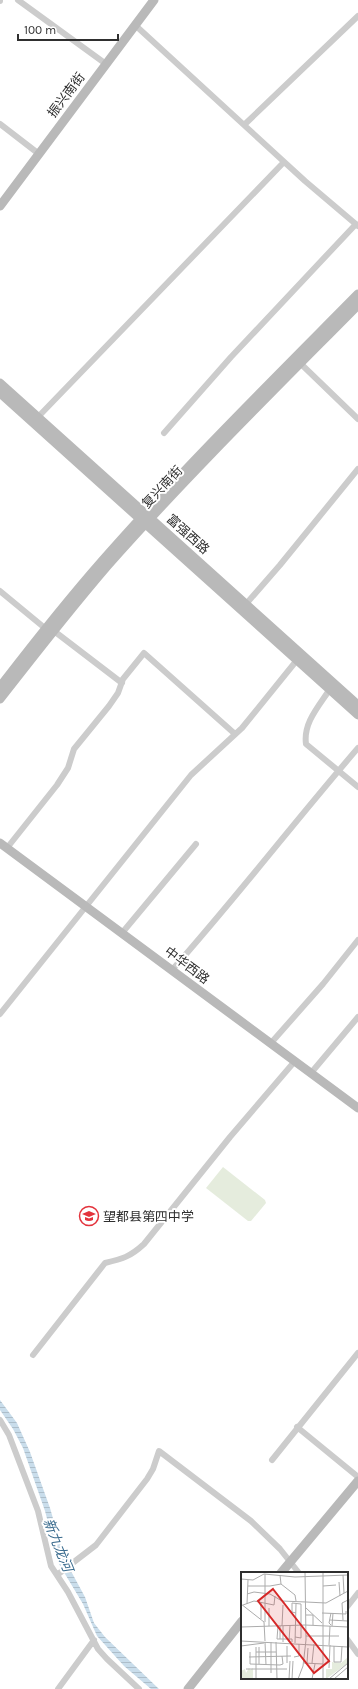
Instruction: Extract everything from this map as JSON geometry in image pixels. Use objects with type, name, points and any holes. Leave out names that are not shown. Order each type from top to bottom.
[{"type":"main road","name":"振兴南街","points":[[0,206],[154,0]]},
{"type":"main road","name":"复兴南街","points":[[0,687],[108,566],[145,519],[217,437],[358,294]]},
{"type":"main road","name":"复兴南街","points":[[145,519],[358,305]]},
{"type":"main road","name":"富强西路","points":[[0,383],[358,715]]},
{"type":"main road","name":"富强西路","points":[[0,394],[246,604],[358,705]]},
{"type":"main road","name":"复兴南街","points":[[0,700],[50,630]]},
{"type":"main road","name":"中华西路","points":[[3,848],[87,907],[357,1106]]},
{"type":"main road","points":[[282,1572],[358,1481]]},
{"type":"main road","points":[[188,1689],[241,1622]]},
{"type":"street","points":[[18,0],[106,64]]},
{"type":"street","points":[[244,124],[358,16]]},
{"type":"street","points":[[135,25],[305,181],[357,225],[231,357],[164,432]]},
{"type":"street","points":[[0,124],[39,154]]},
{"type":"street","points":[[38,417],[284,162]]},
{"type":"street","points":[[300,363],[358,419]]},
{"type":"street","points":[[246,604],[280,565],[358,469]]},
{"type":"street","points":[[0,591],[122,683]]},
{"type":"street","points":[[3,848],[60,780],[68,768],[74,749],[109,706],[118,693],[123,679],[144,653],[235,734]]},
{"type":"street","points":[[0,1014],[191,775],[235,734],[297,660]]},
{"type":"street","points":[[330,689],[314,713],[305,734],[306,744],[358,787]]},
{"type":"street","points":[[172,970],[220,916],[358,748]]},
{"type":"street","points":[[122,933],[196,844]]},
{"type":"street","points":[[271,1043],[323,984],[358,940]]},
{"type":"street","points":[[311,1073],[358,1017]]},
{"type":"street","points":[[33,1355],[104,1263],[122,1260],[138,1250],[144,1244],[230,1137],[295,1061]]},
{"type":"street","points":[[272,1460],[297,1427],[358,1354]]},
{"type":"street","points":[[0,1420],[9,1435],[38,1511],[51,1566],[68,1592],[94,1640],[107,1659],[139,1689]]},
{"type":"street","points":[[297,1427],[358,1477]]},
{"type":"street","points":[[57,1575],[96,1545],[147,1480],[159,1452],[251,1521],[280,1550],[298,1572]]},
{"type":"street","points":[[348,1606],[358,1593]]},
{"type":"street","points":[[58,1689],[94,1640]]},
{"type":"street","points":[[348,1640],[358,1654]]},
{"type":"green space","points":[[223,1167],[265,1200],[266,1203],[251,1221],[248,1221],[206,1188]]},
{"type":"water","name":"新九龙河","points":[[0,1400],[17,1423],[30,1452],[50,1508],[65,1560],[85,1597],[94,1623],[105,1637],[159,1689],[151,1689],[124,1666],[97,1636],[83,1604],[59,1564],[45,1511],[23,1448],[13,1429],[0,1410]]},
{"type":"place","name":"望都县第四中学","points":[[89,1216]]}]
